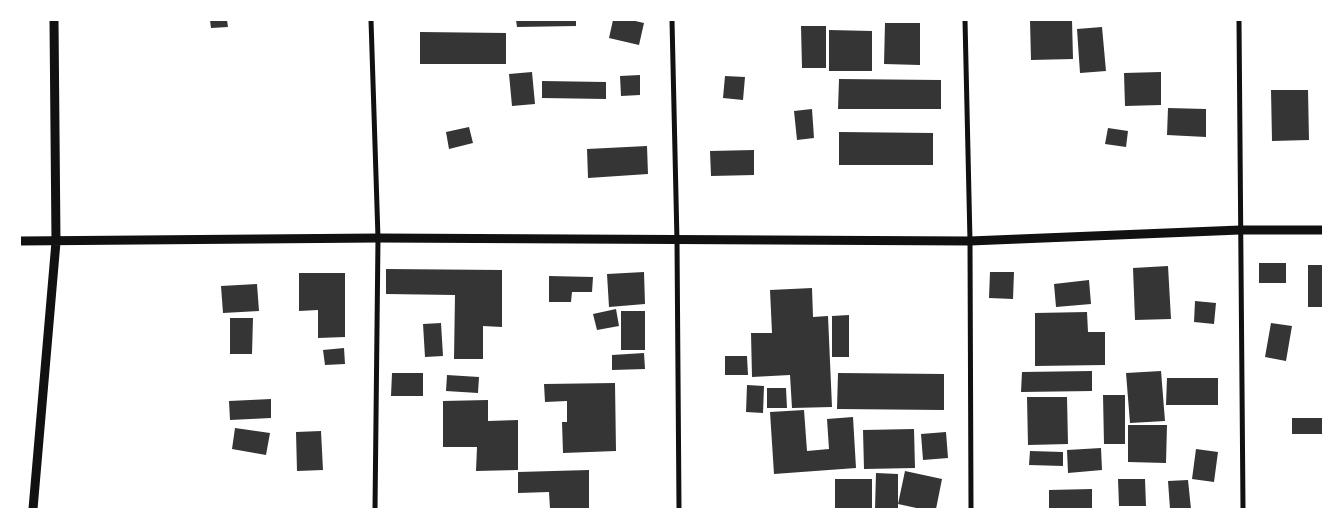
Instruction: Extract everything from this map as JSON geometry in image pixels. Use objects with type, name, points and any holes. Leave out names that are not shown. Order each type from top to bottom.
[{"type":"street","points":[[33,509],[56,242],[54,20]]},
{"type":"street","points":[[370,20],[378,238],[375,509]]},
{"type":"street","points":[[672,20],[677,241],[678,509]]},
{"type":"street","points":[[965,20],[970,241],[971,509]]},
{"type":"street","points":[[1239,20],[1242,509]]},
{"type":"street","points":[[20,241],[378,238],[970,241],[1240,230],[1323,230]]},
{"type":"building","points":[[210,20],[227,20],[228,27],[211,28]]},
{"type":"building","points":[[516,20],[576,20],[576,26],[517,27]]},
{"type":"building","points":[[613,20],[631,20],[644,23],[639,45],[609,38]]},
{"type":"building","points":[[1030,20],[1072,20],[1073,59],[1031,60]]},
{"type":"building","points":[[885,23],[920,23],[920,65],[884,64]]},
{"type":"building","points":[[801,26],[826,26],[826,68],[802,68]]},
{"type":"building","points":[[1102,27],[1106,71],[1080,73],[1077,29]]},
{"type":"building","points":[[829,30],[872,31],[872,71],[829,71]]},
{"type":"building","points":[[420,32],[506,33],[506,64],[420,64]]},
{"type":"building","points":[[532,72],[535,104],[512,106],[509,74]]},
{"type":"building","points":[[1161,72],[1161,105],[1125,106],[1124,73]]},
{"type":"building","points":[[640,75],[640,95],[621,96],[620,76]]},
{"type":"building","points":[[725,76],[745,77],[743,100],[723,98]]},
{"type":"building","points":[[839,79],[941,80],[941,109],[838,109]]},
{"type":"building","points":[[542,81],[606,82],[606,99],[542,98]]},
{"type":"building","points":[[1271,90],[1308,90],[1309,140],[1272,141]]},
{"type":"building","points":[[1168,108],[1206,109],[1206,137],[1167,135]]},
{"type":"building","points":[[812,109],[814,138],[797,140],[794,111]]},
{"type":"building","points":[[469,127],[473,143],[449,149],[446,132]]},
{"type":"building","points":[[1108,128],[1128,131],[1126,147],[1105,144]]},
{"type":"building","points":[[839,132],[933,133],[933,165],[839,165]]},
{"type":"building","points":[[647,146],[648,174],[588,178],[587,149]]},
{"type":"building","points":[[754,150],[754,175],[711,176],[710,151]]},
{"type":"building","points":[[1259,263],[1286,263],[1286,283],[1259,283]]},
{"type":"building","points":[[1308,265],[1323,265],[1323,307],[1308,307]]},
{"type":"building","points":[[1168,266],[1171,319],[1135,320],[1133,268]]},
{"type":"building","points":[[386,269],[502,270],[502,327],[483,326],[483,359],[454,359],[455,295],[386,294]]},
{"type":"building","points":[[644,272],[645,304],[609,307],[607,274]]},
{"type":"building","points":[[990,272],[1014,272],[1013,299],[989,298]]},
{"type":"building","points":[[299,273],[345,273],[345,337],[318,338],[318,310],[299,311]]},
{"type":"building","points":[[549,276],[593,277],[592,292],[572,292],[571,302],[549,302]]},
{"type":"building","points":[[1089,280],[1091,304],[1056,307],[1054,284]]},
{"type":"building","points":[[257,284],[259,311],[223,313],[221,286]]},
{"type":"building","points":[[812,288],[813,317],[828,316],[832,407],[792,408],[790,375],[752,377],[751,333],[772,333],[770,290]]},
{"type":"building","points":[[1195,301],[1216,303],[1214,324],[1194,322]]},
{"type":"building","points":[[616,309],[619,326],[597,330],[593,314]]},
{"type":"building","points":[[621,311],[645,311],[645,350],[621,350]]},
{"type":"building","points":[[1087,312],[1088,332],[1105,332],[1105,365],[1035,366],[1035,313]]},
{"type":"building","points":[[849,315],[849,357],[832,357],[832,316]]},
{"type":"building","points":[[230,318],[253,318],[252,354],[230,354]]},
{"type":"building","points":[[441,323],[443,356],[425,357],[423,324]]},
{"type":"building","points":[[1271,323],[1292,326],[1286,361],[1265,357]]},
{"type":"building","points":[[344,348],[345,364],[325,365],[323,350]]},
{"type":"building","points":[[644,353],[645,369],[612,370],[612,355]]},
{"type":"building","points":[[725,356],[747,356],[748,375],[725,375]]},
{"type":"building","points":[[1092,371],[1092,391],[1021,392],[1022,372]]},
{"type":"building","points":[[1161,371],[1165,421],[1130,423],[1126,373]]},
{"type":"building","points":[[392,373],[423,373],[423,396],[391,396]]},
{"type":"building","points":[[838,373],[944,374],[944,410],[837,409]]},
{"type":"building","points":[[447,375],[479,377],[478,393],[446,391]]},
{"type":"building","points":[[1167,378],[1218,378],[1218,405],[1166,405]]},
{"type":"building","points":[[615,383],[616,451],[563,453],[562,422],[567,422],[567,401],[545,402],[544,384]]},
{"type":"building","points":[[747,385],[764,386],[763,413],[746,412]]},
{"type":"building","points":[[767,388],[786,388],[787,408],[767,408]]},
{"type":"building","points":[[1103,395],[1125,395],[1125,444],[1104,444]]},
{"type":"building","points":[[1027,397],[1067,397],[1068,444],[1028,445]]},
{"type":"building","points":[[271,399],[271,418],[230,420],[229,401]]},
{"type":"building","points":[[488,400],[488,421],[518,420],[518,470],[476,471],[477,447],[443,447],[443,401]]},
{"type":"building","points":[[804,410],[807,451],[829,449],[827,419],[853,417],[856,468],[774,474],[770,412]]},
{"type":"building","points":[[1292,418],[1323,418],[1323,434],[1292,434]]},
{"type":"building","points":[[1128,425],[1167,425],[1166,463],[1128,462]]},
{"type":"building","points":[[235,428],[270,433],[266,455],[232,449]]},
{"type":"building","points":[[914,429],[915,468],[864,469],[863,430]]},
{"type":"building","points":[[321,431],[323,470],[297,471],[296,432]]},
{"type":"building","points":[[946,432],[948,458],[923,460],[921,434]]},
{"type":"building","points":[[1101,448],[1102,470],[1068,473],[1067,450]]},
{"type":"building","points":[[1196,449],[1218,452],[1214,482],[1192,479]]},
{"type":"building","points":[[1030,451],[1063,452],[1063,466],[1029,465]]},
{"type":"building","points":[[589,470],[589,509],[550,509],[549,492],[518,493],[518,472]]},
{"type":"building","points":[[905,471],[942,479],[936,509],[921,509],[898,504]]},
{"type":"building","points":[[876,473],[898,474],[898,509],[875,509]]},
{"type":"building","points":[[835,479],[872,479],[872,509],[835,509]]},
{"type":"building","points":[[1118,479],[1145,479],[1146,506],[1119,506]]},
{"type":"building","points":[[1188,480],[1191,509],[1170,509],[1168,481]]},
{"type":"building","points":[[1092,489],[1092,509],[1049,509],[1049,490]]}]
